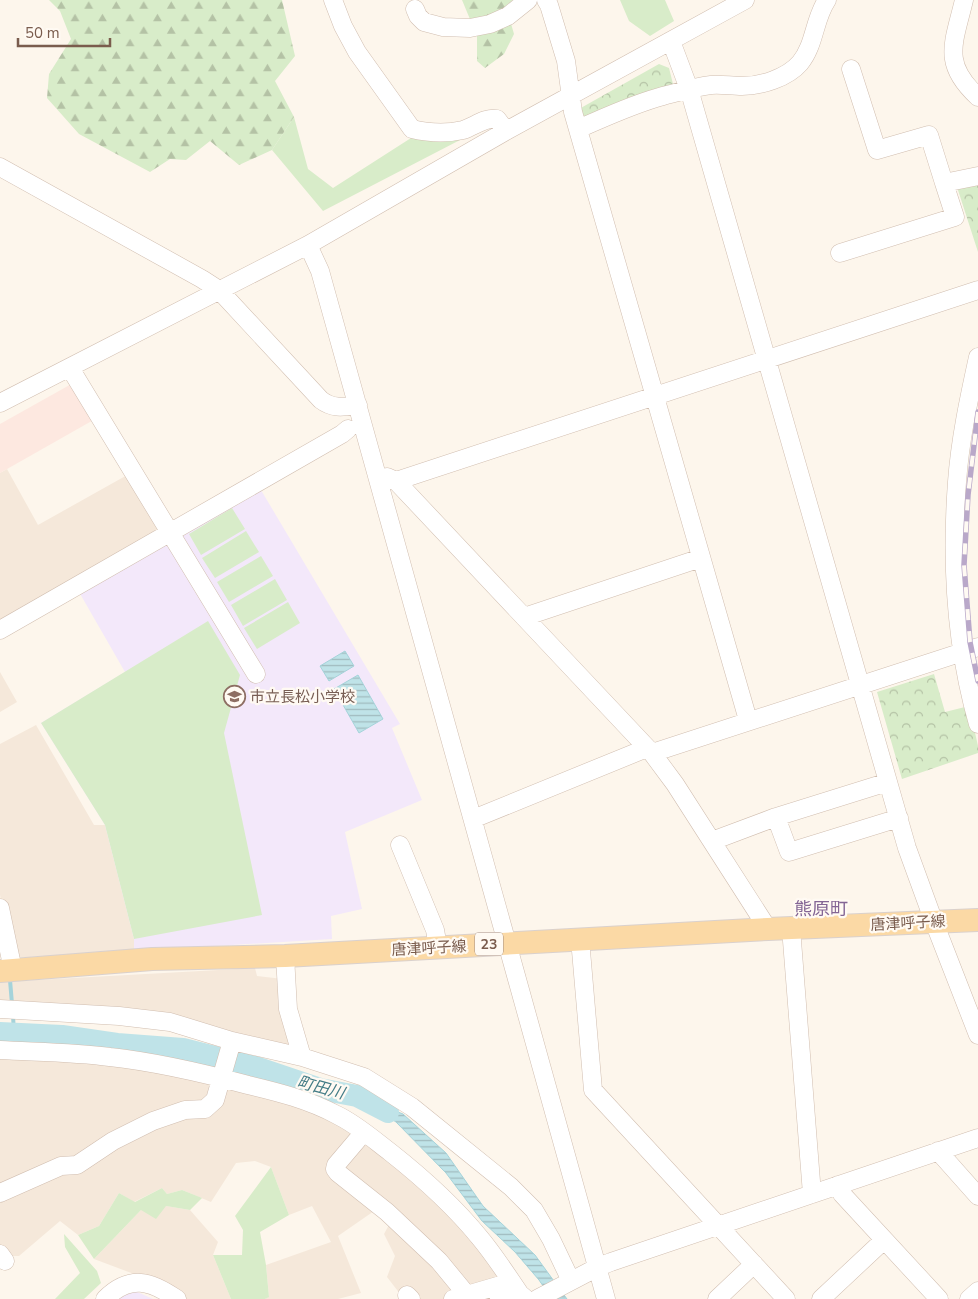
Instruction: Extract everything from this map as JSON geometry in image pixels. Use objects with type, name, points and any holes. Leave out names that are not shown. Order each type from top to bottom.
[{"type":"main road","name":"唐津呼子線","points":[[6,970],[152,959],[285,956],[768,929],[978,920]]},
{"type":"street","points":[[333,0],[357,52],[412,129],[433,134],[463,130],[490,118],[497,119],[506,131]]},
{"type":"street","points":[[415,9],[418,16],[424,22],[444,27],[470,28],[490,24],[508,16],[528,0]]},
{"type":"street","points":[[546,0],[566,61],[573,112],[578,130],[748,720]]},
{"type":"street","points":[[0,403],[308,245],[506,131],[671,41],[719,5],[745,0]]},
{"type":"street","points":[[578,130],[634,105],[711,85],[742,86],[760,84],[790,72],[808,52],[826,0]]},
{"type":"street","points":[[964,0],[954,47],[953,62],[964,84],[978,97]]},
{"type":"street","points":[[671,41],[689,90],[899,818],[934,922],[978,1035]]},
{"type":"street","points":[[840,254],[955,217],[929,135],[877,150],[851,69]]},
{"type":"street","points":[[0,166],[202,278],[219,290],[321,400],[330,406],[339,408],[358,405]]},
{"type":"street","points":[[944,183],[978,176]]},
{"type":"street","points":[[308,245],[320,271],[358,405],[606,1299]]},
{"type":"street","points":[[396,480],[978,290]]},
{"type":"street","points":[[978,357],[968,404],[957,481],[955,542],[957,597],[970,650],[978,724]]},
{"type":"street","points":[[70,368],[256,674]]},
{"type":"street","points":[[330,406],[333,413],[348,429],[356,433],[366,434]]},
{"type":"street","points":[[0,630],[348,429]]},
{"type":"street","points":[[377,476],[396,480],[649,750],[675,784],[768,929]]},
{"type":"street","points":[[386,507],[406,497],[413,499]]},
{"type":"street","points":[[524,617],[701,558]]},
{"type":"street","points":[[473,819],[649,750],[970,650]]},
{"type":"street","points":[[712,841],[776,817],[888,782]]},
{"type":"street","points":[[776,817],[789,852],[899,818]]},
{"type":"street","points":[[400,844],[435,930],[438,947]]},
{"type":"street","points":[[0,908],[6,970]]},
{"type":"street","points":[[791,928],[812,1194]]},
{"type":"street","points":[[580,939],[593,1090],[786,1299]]},
{"type":"street","points":[[285,956],[288,1009],[302,1057]]},
{"type":"street","points":[[0,1009],[119,1016],[170,1022],[232,1041],[302,1057],[364,1076],[412,1107],[511,1187],[534,1210],[551,1239],[571,1281]]},
{"type":"street","points":[[0,1193],[61,1166],[77,1165],[114,1141],[153,1121],[185,1110],[205,1109],[215,1100],[232,1041]]},
{"type":"street","points":[[0,1050],[109,1056],[222,1078],[309,1101],[339,1115],[364,1132],[434,1189],[459,1214],[498,1261],[519,1292]]},
{"type":"street","points":[[364,1132],[336,1164],[335,1168],[338,1173],[398,1223],[438,1261],[460,1297],[519,1292]]},
{"type":"street","points":[[537,1299],[598,1267],[978,1138]]},
{"type":"street","points":[[938,1151],[978,1196]]},
{"type":"street","points":[[838,1185],[842,1194],[938,1299]]},
{"type":"street","points":[[821,1299],[884,1240]]},
{"type":"street","points":[[717,1299],[754,1264]]},
{"type":"street","points":[[106,1299],[113,1291],[125,1284],[141,1282],[159,1288],[177,1299]]},
{"type":"street","points":[[969,1299],[978,1291]]},
{"type":"street","points":[[499,1299],[519,1292]]},
{"type":"shaded area","points":[[75,382],[97,418],[0,473],[0,424]]},
{"type":"shaded area","points":[[7,469],[38,525],[129,474],[163,531],[0,624],[0,473]]},
{"type":"shaded area","name":"市立長松小学校","points":[[258,485],[400,724],[392,728],[422,800],[345,832],[362,909],[331,916],[332,939],[134,951],[134,939],[105,825],[41,723],[125,672],[79,592]]},
{"type":"shaded area","points":[[0,672],[17,702],[0,712]]},
{"type":"shaded area","points":[[36,725],[94,825],[105,825],[134,939],[134,951],[12,958],[0,895],[0,744]]},
{"type":"shaded area","points":[[255,968],[257,976],[283,979],[296,1048],[170,1018],[0,1006],[0,982]]},
{"type":"shaded area","points":[[0,1047],[110,1054],[343,1115],[518,1280],[469,1299],[404,1299],[387,1277],[395,1256],[384,1234],[390,1223],[377,1209],[338,1236],[361,1293],[338,1299],[265,1299],[269,1296],[266,1265],[331,1242],[312,1206],[289,1215],[271,1167],[255,1161],[236,1163],[211,1202],[182,1190],[167,1194],[162,1188],[134,1202],[119,1193],[99,1226],[78,1235],[60,1221],[19,1256],[7,1256],[0,1246]]},
{"type":"shaded area","points":[[166,1206],[190,1210],[218,1242],[213,1255],[231,1299],[181,1299],[166,1286],[94,1259],[141,1210]]},
{"type":"shaded area","points":[[133,1290],[153,1299],[117,1299]]},
{"type":"green space","points":[[49,0],[282,0],[295,56],[275,81],[294,117],[272,150],[239,165],[210,141],[186,160],[170,159],[150,172],[79,134],[47,98],[49,74],[71,39],[60,11]]},
{"type":"green space","points":[[462,0],[513,0],[506,6],[514,34],[504,54],[485,68],[477,61],[477,36]]},
{"type":"green space","points":[[620,0],[665,0],[674,21],[650,36],[629,21]]},
{"type":"green space","points":[[659,64],[669,68],[674,88],[583,122],[579,109]]},
{"type":"green space","points":[[294,117],[308,169],[333,188],[411,138],[458,135],[460,140],[323,211],[272,150]]},
{"type":"green space","points":[[978,183],[978,252],[957,187]]},
{"type":"green space","points":[[232,508],[245,529],[201,555],[189,534]]},
{"type":"green space","points":[[246,531],[259,552],[215,578],[202,558]]},
{"type":"green space","points":[[261,556],[273,576],[229,602],[217,582]]},
{"type":"green space","points":[[275,579],[287,600],[243,626],[231,605]]},
{"type":"green space","points":[[288,602],[300,623],[257,649],[244,628]]},
{"type":"green space","points":[[208,621],[240,675],[224,733],[262,915],[134,939],[105,825],[41,723]]},
{"type":"green space","points":[[934,674],[945,712],[969,706],[978,753],[902,779],[877,692]]},
{"type":"green space","points":[[271,1167],[289,1215],[260,1232],[269,1297],[265,1299],[231,1299],[213,1255],[242,1255],[243,1230],[235,1216]]},
{"type":"green space","points":[[162,1188],[167,1194],[182,1190],[202,1198],[190,1210],[166,1206],[156,1219],[141,1210],[94,1259],[78,1235],[99,1226],[119,1193],[135,1202]]},
{"type":"green space","points":[[64,1234],[97,1271],[101,1283],[84,1299],[55,1299],[80,1273],[65,1247]]},
{"type":"water","points":[[345,651],[354,666],[329,681],[320,666]]},
{"type":"water","points":[[358,675],[383,719],[359,733],[334,689]]},
{"type":"water","points":[[357,1096],[403,1114],[446,1153],[483,1206],[535,1255],[567,1299],[552,1299],[539,1280],[515,1252],[482,1221],[446,1173],[396,1122]]},
{"type":"waterway","points":[[10,980],[12,1004]]},
{"type":"waterway","points":[[13,1015],[14,1034]]},
{"type":"waterway","name":"町田川","points":[[0,1033],[62,1036],[117,1044],[183,1049],[255,1067],[320,1089],[357,1096],[388,1112]]},
{"type":"railway","points":[[978,412],[968,495],[964,565],[970,642],[978,681]]},
{"type":"place","name":"市立長松小学校","points":[[234,697]]},
{"type":"district","name":"熊原町","points":[[821,909]]}]
